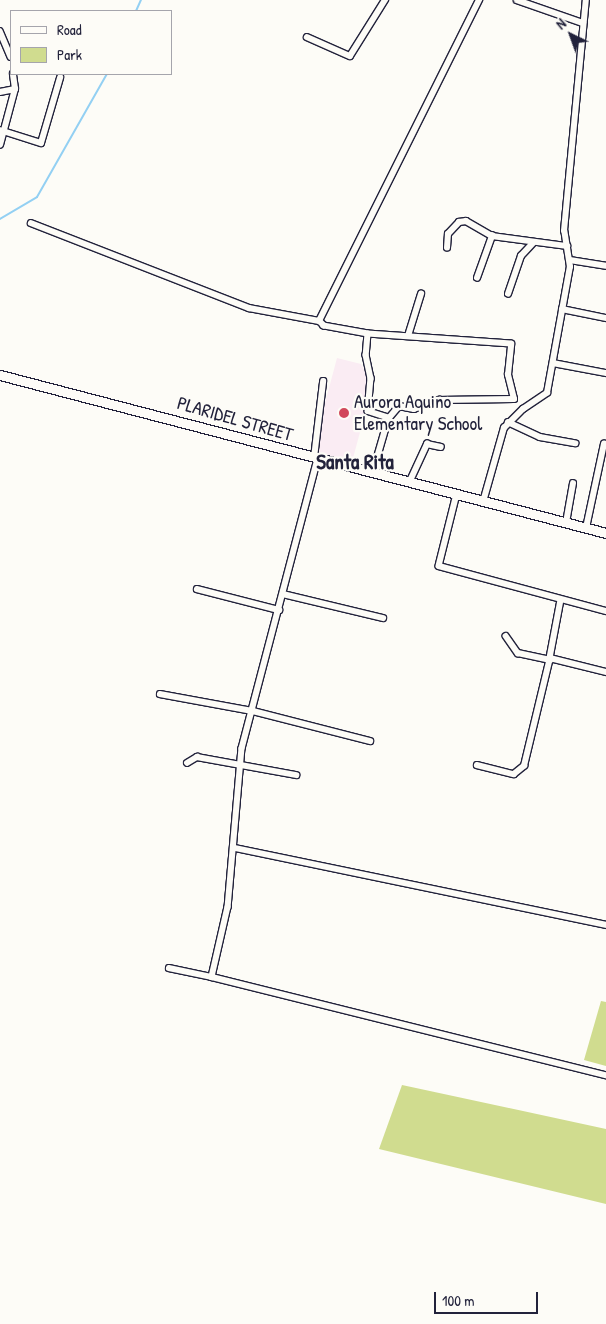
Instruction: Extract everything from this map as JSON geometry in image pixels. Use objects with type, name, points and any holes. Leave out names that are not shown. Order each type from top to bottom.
[{"type":"street","points":[[307,37],[350,56],[385,0]]},
{"type":"street","points":[[319,321],[479,0]]},
{"type":"street","points":[[517,0],[583,23]]},
{"type":"street","points":[[483,502],[508,422],[523,409],[546,395],[553,363],[570,260],[564,230],[586,0]]},
{"type":"street","points":[[0,31],[10,55]]},
{"type":"street","points":[[0,144],[2,131],[16,89],[13,75]]},
{"type":"street","points":[[2,131],[40,143],[60,78]]},
{"type":"street","points":[[0,92],[16,89]]},
{"type":"street","points":[[447,248],[448,234],[459,222],[492,236],[533,243],[567,246]]},
{"type":"street","points":[[30,223],[249,308],[319,321],[324,326],[368,334],[511,344],[508,375],[514,399],[523,409]]},
{"type":"street","points":[[477,278],[492,236]]},
{"type":"street","points":[[508,294],[521,256],[533,243]]},
{"type":"street","points":[[570,260],[606,266]]},
{"type":"street","points":[[408,336],[422,294]]},
{"type":"street","points":[[562,309],[606,318]]},
{"type":"street","points":[[368,334],[366,355],[371,378],[368,411],[389,418]]},
{"type":"street","points":[[553,363],[606,373]]},
{"type":"street","name":"PLARIDEL STREET","points":[[0,375],[606,533]]},
{"type":"street","points":[[212,977],[228,907],[235,848],[241,763],[283,594],[314,458],[322,382]]},
{"type":"street","points":[[374,473],[389,418],[399,406],[414,410],[438,400],[514,399]]},
{"type":"street","points":[[508,422],[540,437],[575,443]]},
{"type":"street","points":[[410,481],[427,444],[441,446]]},
{"type":"street","points":[[586,528],[604,444]]},
{"type":"street","points":[[566,523],[573,484]]},
{"type":"street","points":[[457,494],[439,566],[606,611]]},
{"type":"street","points":[[197,589],[279,610]]},
{"type":"street","points":[[283,594],[383,618]]},
{"type":"street","points":[[477,765],[514,774],[524,766],[550,659],[561,600]]},
{"type":"street","points":[[506,636],[518,653],[606,672]]},
{"type":"street","points":[[160,694],[253,711],[370,740]]},
{"type":"street","points":[[187,763],[197,757],[241,763],[296,775]]},
{"type":"street","points":[[235,848],[606,926]]},
{"type":"street","points":[[169,968],[606,1075]]},
{"type":"shaded area","name":"Aurora Aquino Elementary School","points":[[337,358],[361,364],[368,378],[367,406],[352,462],[312,452]]},
{"type":"green space","points":[[601,1001],[606,1002],[606,1066],[584,1060]]},
{"type":"green space","points":[[402,1085],[606,1129],[606,1204],[379,1149]]},
{"type":"waterway","points":[[136,10],[141,0]]},
{"type":"waterway","points":[[0,219],[37,197],[106,75]]},
{"type":"place","name":"Aurora Aquino Elementary School","points":[[344,413]]},
{"type":"district","name":"Santa Rita","points":[[355,462]]}]
